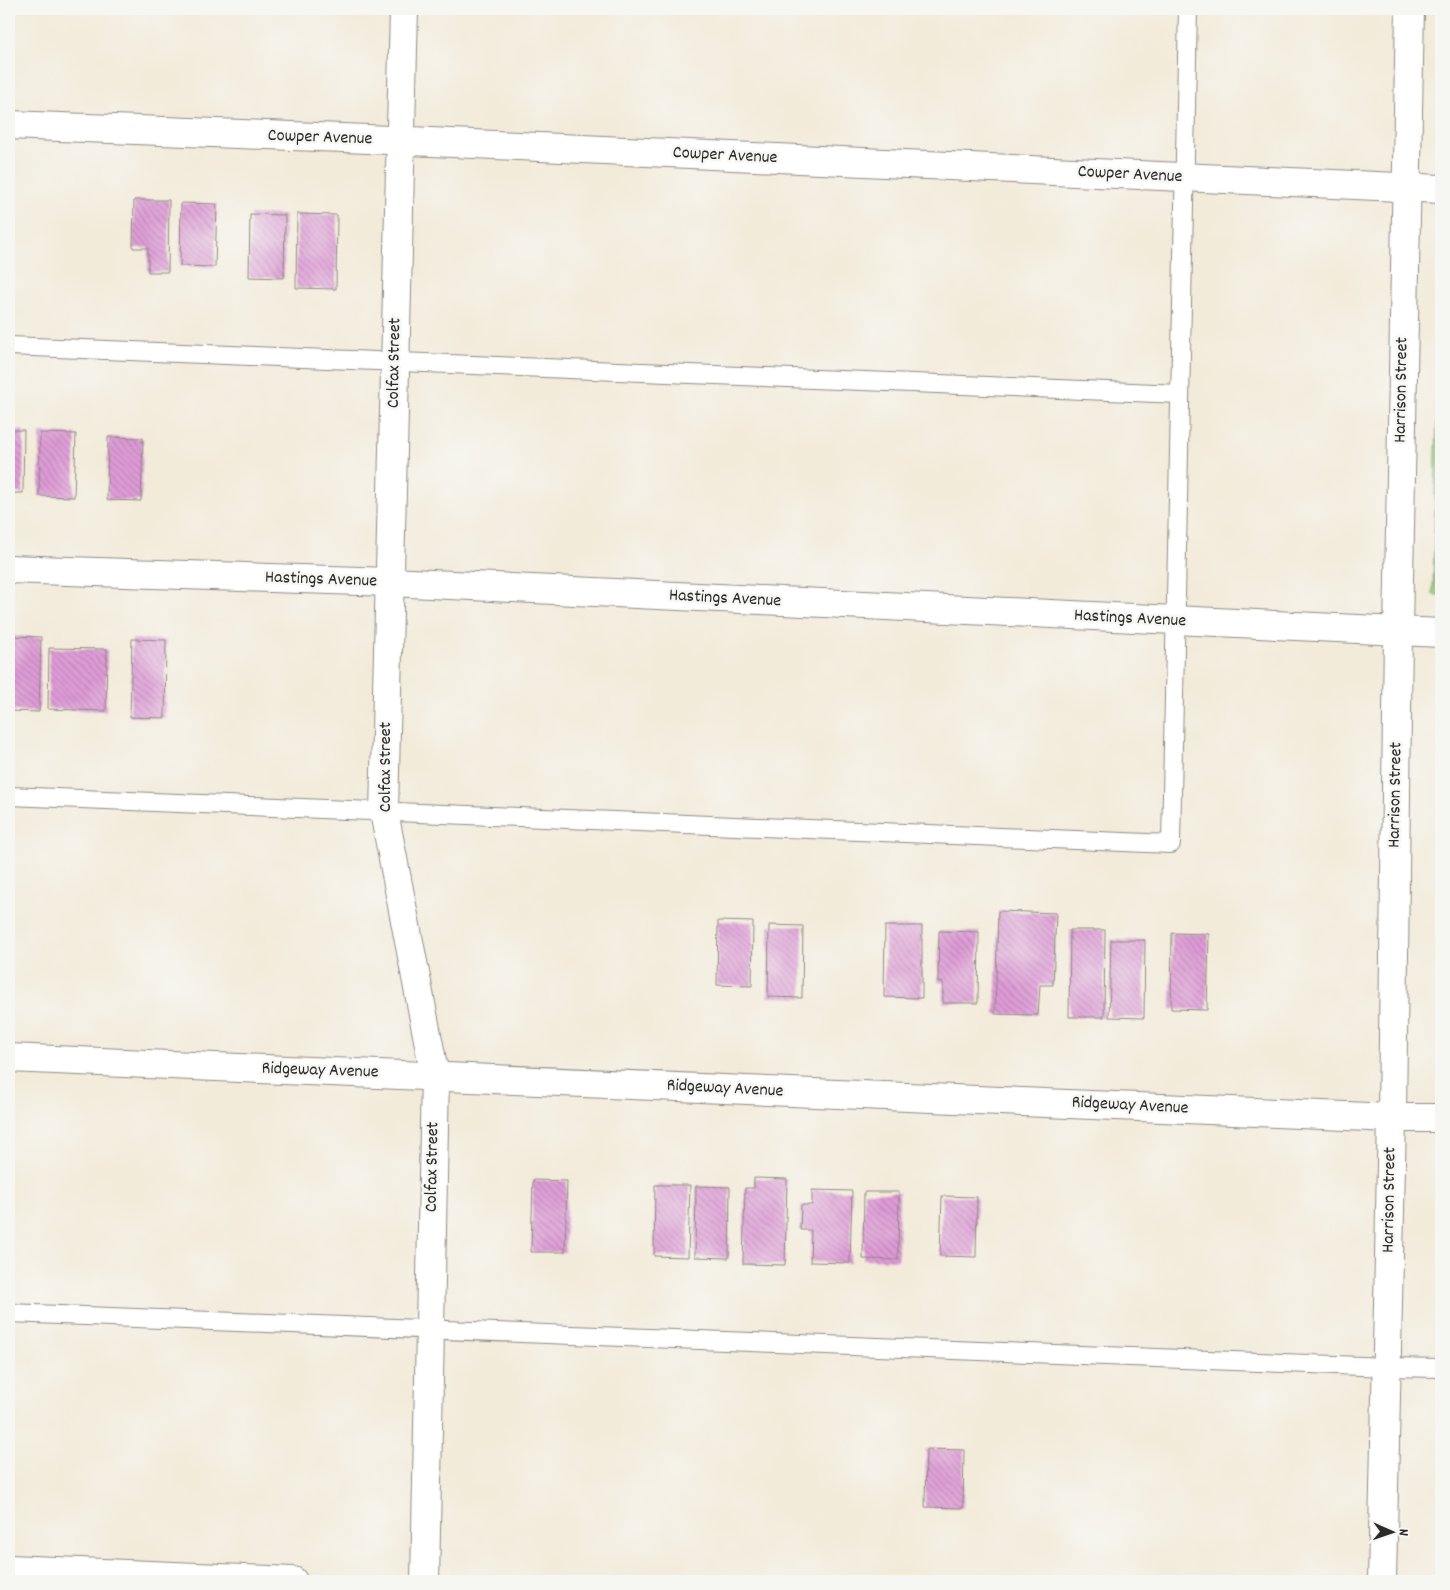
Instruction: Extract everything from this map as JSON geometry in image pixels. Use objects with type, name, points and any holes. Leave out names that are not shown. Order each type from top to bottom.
[{"type":"street","name":"Colfax Street","points":[[404,9],[384,812],[435,1076],[425,1581]]},
{"type":"street","name":"Harrison Street","points":[[1382,1581],[1392,1118],[1398,632],[1410,9]]},
{"type":"street","name":"Cowper Avenue","points":[[9,125],[401,141],[1441,189]]},
{"type":"street","name":"Hastings Avenue","points":[[9,569],[390,582],[1441,633]]},
{"type":"street","name":"Ridgeway Avenue","points":[[9,1058],[1392,1118],[1441,1118]]},
{"type":"street","points":[[9,1570],[292,1581]]},
{"type":"lane","points":[[9,796],[1172,844],[1188,9]]},
{"type":"lane","points":[[9,346],[1180,394]]},
{"type":"lane","points":[[9,1313],[1441,1368]]},
{"type":"green space","points":[[1441,228],[1441,595],[1433,595]]},
{"type":"building","points":[[134,200],[169,200],[168,272],[148,272],[148,248],[133,248]]},
{"type":"building","points":[[181,203],[217,204],[215,267],[180,266]]},
{"type":"building","points":[[250,214],[285,215],[284,278],[249,277]]},
{"type":"building","points":[[297,214],[337,215],[336,289],[296,288]]},
{"type":"building","points":[[9,430],[24,430],[23,493],[9,493]]},
{"type":"building","points":[[40,433],[76,434],[74,497],[39,496]]},
{"type":"building","points":[[108,437],[143,438],[141,501],[107,500]]},
{"type":"building","points":[[9,636],[41,637],[39,712],[9,711]]},
{"type":"building","points":[[132,639],[166,640],[165,718],[130,717]]},
{"type":"building","points":[[49,648],[107,649],[106,711],[48,709]]},
{"type":"building","points":[[998,911],[1056,913],[1053,985],[1040,985],[1038,1015],[995,1014]]},
{"type":"building","points":[[718,921],[753,922],[752,986],[717,985]]},
{"type":"building","points":[[769,925],[803,926],[802,998],[768,997]]},
{"type":"building","points":[[885,926],[922,926],[922,998],[884,997]]},
{"type":"building","points":[[1070,930],[1105,930],[1104,1017],[1069,1017]]},
{"type":"building","points":[[939,931],[979,932],[978,1003],[943,1003],[943,982],[938,983]]},
{"type":"building","points":[[1172,933],[1209,934],[1207,1010],[1171,1009]]},
{"type":"building","points":[[1111,940],[1145,940],[1144,1018],[1109,1017]]},
{"type":"building","points":[[754,1178],[787,1179],[785,1265],[743,1264],[745,1188],[754,1188]]},
{"type":"building","points":[[533,1180],[567,1181],[565,1252],[531,1252]]},
{"type":"building","points":[[655,1185],[690,1185],[688,1257],[654,1256]]},
{"type":"building","points":[[696,1186],[730,1187],[729,1258],[695,1257]]},
{"type":"building","points":[[812,1190],[852,1191],[850,1263],[810,1262],[811,1230],[800,1230],[801,1205],[812,1205]]},
{"type":"building","points":[[864,1192],[899,1192],[898,1260],[863,1259]]},
{"type":"building","points":[[942,1196],[977,1197],[976,1257],[940,1256]]},
{"type":"building","points":[[926,1449],[964,1450],[963,1508],[925,1507]]}]
